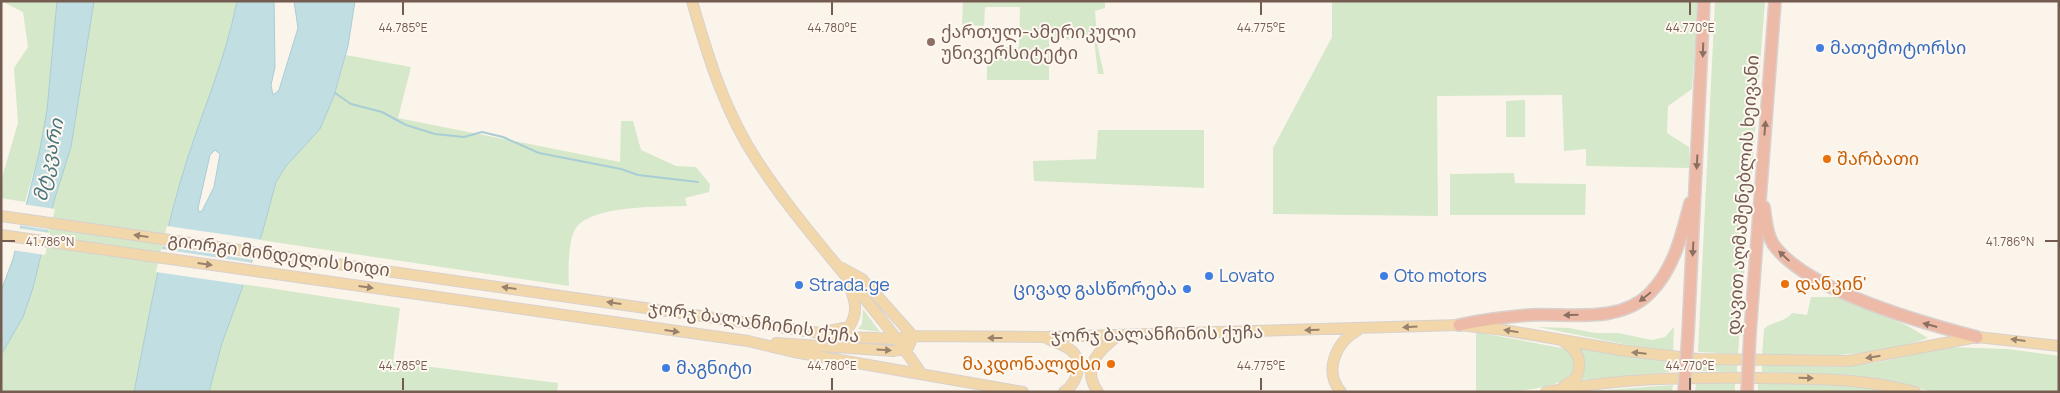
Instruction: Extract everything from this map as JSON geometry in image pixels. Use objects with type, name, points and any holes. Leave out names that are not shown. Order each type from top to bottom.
[{"type":"highway","points":[[1684,392],[1704,1]]},
{"type":"highway","name":"დავით აღმაშენებლის ხეივანი","points":[[1746,392],[1775,1]]},
{"type":"highway","points":[[1459,325],[1530,316],[1611,313],[1643,299],[1658,284],[1672,260],[1696,182]]},
{"type":"highway","points":[[1761,185],[1768,233],[1772,242],[1781,253],[1802,271],[1843,292],[1897,314],[1977,337]]},
{"type":"main road","points":[[692,1],[719,86],[742,135],[757,161],[784,199],[905,349],[921,373]]},
{"type":"main road","name":"გიორგი მინდელის ხიდი","points":[[1,216],[558,295]]},
{"type":"main road","name":"გიორგი მინდელის ხიდი","points":[[1,235],[748,341]]},
{"type":"main road","points":[[748,341],[886,351],[905,349],[910,346],[912,336],[862,279],[839,266]]},
{"type":"main road","points":[[817,333],[844,329],[849,327],[854,319],[855,301],[846,277]]},
{"type":"main road","name":"ჯორჯ ბალანჩინის ქუჩა","points":[[558,295],[817,333],[897,339],[912,336],[1044,337],[1459,325],[1559,338],[1635,352],[1698,359],[1849,361],[1977,337],[2059,346]]},
{"type":"main road","points":[[1342,392],[1333,378],[1336,354],[1348,336],[1361,329]]},
{"type":"main road","points":[[1098,392],[1093,382],[1092,374],[1095,356],[1103,346],[1119,335]]},
{"type":"main road","points":[[1044,337],[1071,350],[1078,362],[1076,379],[1071,387],[1064,392]]},
{"type":"main road","points":[[1559,338],[1575,350],[1580,361],[1576,378],[1560,389]]},
{"type":"main road","points":[[748,341],[794,352],[1022,392]]},
{"type":"main road","points":[[1546,392],[1655,378],[1757,378],[1844,379],[1882,384],[1915,392]]},
{"type":"green space","points":[[1,1],[57,1],[47,110],[40,149],[25,202],[1,198],[1,181],[18,123],[14,68],[28,47],[23,12]]},
{"type":"green space","points":[[94,1],[237,1],[232,24],[187,160],[166,235],[134,392],[1,392],[1,355],[23,317],[33,288],[54,201],[71,147]]},
{"type":"green space","points":[[963,1],[1105,1],[1105,8],[1095,11],[1098,48],[1104,74],[1098,74],[1094,39],[1049,40],[1049,80],[987,80],[987,60],[1001,47],[1019,47],[1020,7],[985,7],[984,26],[962,25]]},
{"type":"green space","points":[[1332,1],[1698,1],[1692,89],[1668,106],[1667,133],[1689,147],[1689,168],[1586,166],[1586,149],[1564,151],[1562,95],[1437,96],[1438,216],[1273,214],[1273,148],[1332,37]]},
{"type":"green space","points":[[1715,1],[1765,1],[1738,354],[1698,352]]},
{"type":"green space","points":[[346,55],[411,67],[398,118],[620,162],[621,121],[633,121],[641,150],[676,166],[696,167],[710,184],[709,192],[685,198],[687,206],[644,207],[611,211],[584,220],[576,228],[571,240],[569,286],[260,240],[276,182],[286,166],[320,129],[334,96]]},
{"type":"green space","points":[[1525,100],[1525,137],[1506,137],[1506,101]]},
{"type":"green space","points":[[1098,130],[1204,130],[1204,188],[1034,181],[1033,161],[1096,159]]},
{"type":"green space","points":[[1514,173],[1515,183],[1586,184],[1585,215],[1450,215],[1450,174]]},
{"type":"green space","points":[[242,284],[400,308],[393,362],[558,383],[557,392],[209,392],[222,343]]},
{"type":"green space","points":[[1811,297],[1841,297],[1908,326],[1928,338],[1906,345],[1865,352],[1826,355],[1762,355],[1764,329],[1785,319],[1792,313],[1807,315]]},
{"type":"green space","points":[[863,309],[880,332],[858,329],[862,324]]},
{"type":"green space","points":[[1538,327],[1569,328],[1595,333],[1618,333],[1652,340],[1665,337],[1674,327],[1673,354]]},
{"type":"green space","points":[[1476,332],[1567,349],[1576,361],[1574,374],[1565,380],[1540,388],[1476,392]]},
{"type":"green space","points":[[1946,347],[2008,349],[2059,356],[2059,392],[1937,392],[1843,375],[1762,372],[1762,365],[1843,367],[1879,362]]},
{"type":"green space","points":[[1577,348],[1672,362],[1672,372],[1583,380],[1580,379]]},
{"type":"green space","points":[[1695,364],[1737,365],[1737,372],[1695,371]]},
{"type":"green space","points":[[1696,383],[1735,383],[1735,392],[1695,392]]},
{"type":"green space","points":[[1837,383],[1894,392],[1758,392],[1758,384]]},
{"type":"green space","points":[[1673,385],[1672,392],[1578,392]]},
{"type":"water","name":"მტკვარი","points":[[57,1],[94,1],[71,147],[54,201],[33,288],[23,317],[1,355],[1,291],[13,259],[40,149],[47,110]]},
{"type":"water","points":[[237,1],[274,1],[275,67],[271,85],[273,95],[279,90],[298,28],[294,1],[355,1],[348,46],[334,96],[320,129],[286,166],[276,182],[262,234],[222,343],[209,392],[134,392],[166,235],[187,160],[232,24]],"holes":[[[215,150],[220,154],[214,187],[202,211],[199,212],[198,208],[210,155]]]},
{"type":"pier","points":[[22,204],[55,209],[50,230],[18,225]]},
{"type":"pier","points":[[167,226],[262,240],[254,260],[162,246]]},
{"type":"pier","points":[[17,228],[50,233],[45,255],[12,250]]},
{"type":"pier","points":[[161,249],[253,263],[245,285],[156,272]]},
{"type":"waterway","points":[[335,93],[351,104],[382,112],[406,125],[435,134],[464,137],[482,132],[503,137],[539,153],[621,169],[638,175],[698,182]]},
{"type":"place","name":"ქართულ-ამერიკული უნივერსიტეტი","points":[[931,42]]},
{"type":"place","name":"მათემოტორსი","points":[[1820,48]]},
{"type":"place","name":"შარბათი","points":[[1827,159]]},
{"type":"place","name":"Lovato","points":[[1209,276]]},
{"type":"place","name":"Oto motors","points":[[1384,276]]},
{"type":"place","name":"დანკინ'","points":[[1785,284]]},
{"type":"place","name":"Strada.ge","points":[[799,285]]},
{"type":"place","name":"ცივად გასწორება","points":[[1187,289]]},
{"type":"place","name":"მაკდონალდსი","points":[[1111,364]]},
{"type":"place","name":"მაგნიტი","points":[[666,368]]}]
